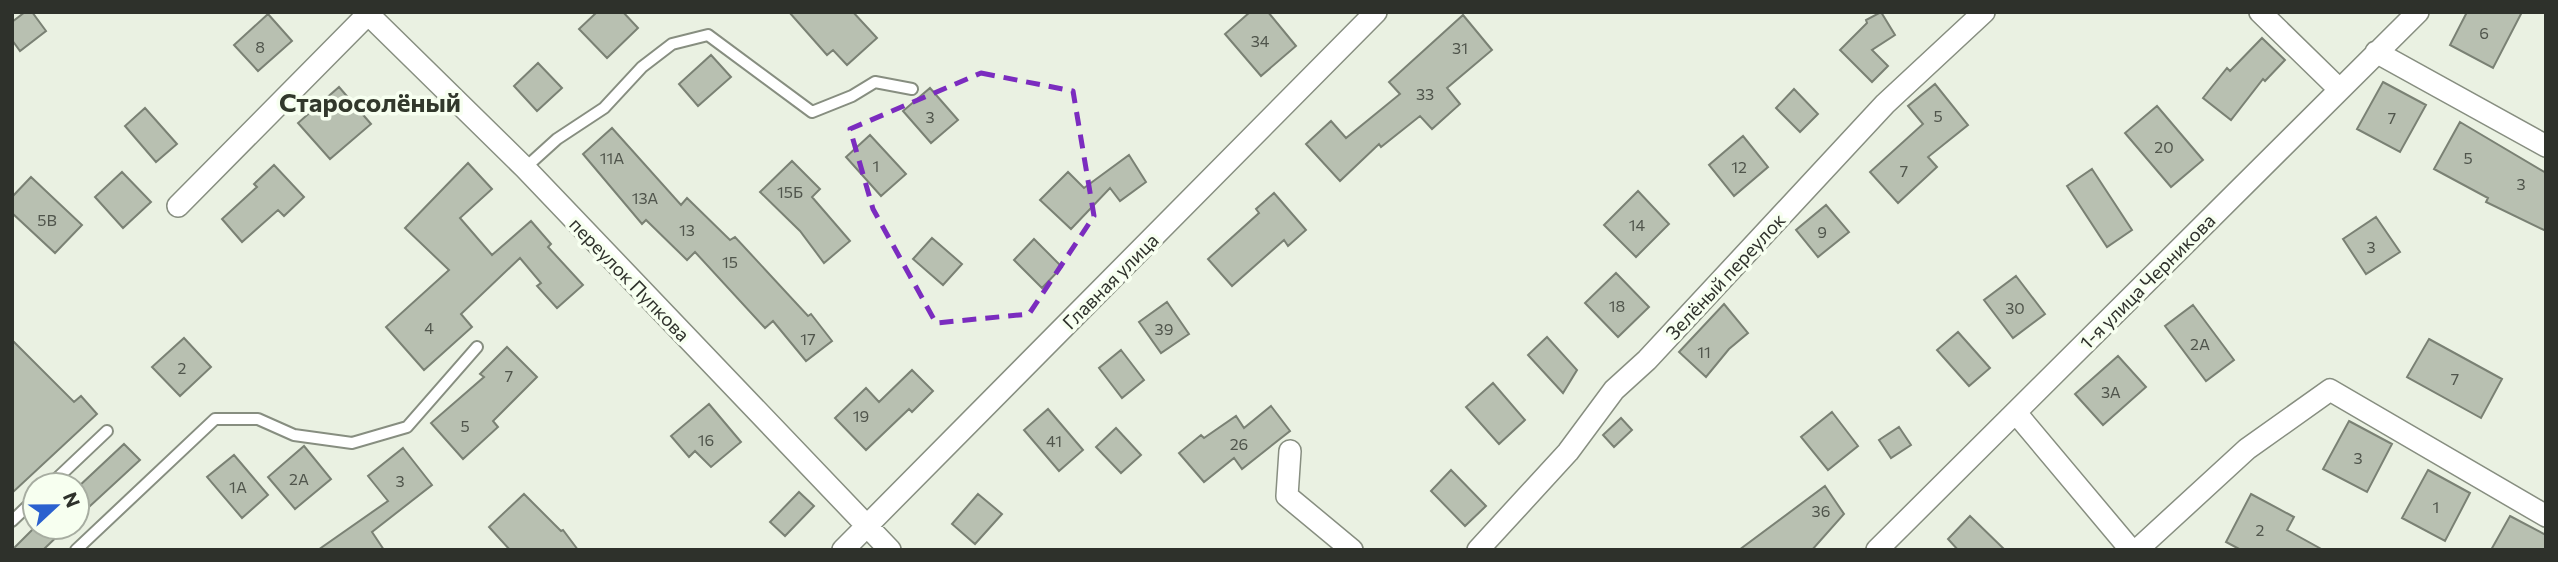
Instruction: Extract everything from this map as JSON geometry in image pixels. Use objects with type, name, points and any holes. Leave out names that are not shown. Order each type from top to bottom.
[{"type":"street","name":"Зелёный переулок","points":[[1478,550],[1568,452],[1614,390],[1647,360],[1885,104],[1984,12]]},
{"type":"street","points":[[2260,12],[2338,88]]},
{"type":"street","name":"1-я улица Черникова","points":[[1877,550],[2338,88],[2418,12]]},
{"type":"street","points":[[178,206],[368,13]]},
{"type":"street","name":"переулок Пупкова","points":[[368,13],[525,169],[890,550]]},
{"type":"street","name":"Главная улица","points":[[843,550],[1366,16]]},
{"type":"street","points":[[2376,52],[2546,146]]},
{"type":"street","points":[[2137,550],[2247,449],[2330,390],[2546,516]]},
{"type":"street","points":[[2016,413],[2131,550]]},
{"type":"street","points":[[1290,451],[1287,496],[1352,550]]},
{"type":"lane","points":[[525,169],[556,139],[604,108],[642,67],[672,44],[708,35],[812,112],[852,96],[875,82],[912,89]]},
{"type":"lane","points":[[76,550],[215,419],[258,419],[294,435],[352,443],[407,426],[477,347]]},
{"type":"lane","points":[[65,471],[107,431]]},
{"type":"highlighted area","points":[[981,73],[1073,91],[1094,216],[1029,314],[936,323],[873,209],[850,129]]},
{"type":"building","points":[[25,12],[32,12],[46,31],[20,51],[12,40],[12,22]]},
{"type":"building","points":[[597,12],[623,12],[638,28],[607,58],[579,29]]},
{"type":"building","points":[[789,12],[853,12],[877,38],[847,65],[833,50],[827,55]]},
{"type":"building","points":[[1250,12],[1268,12],[1296,46],[1261,76],[1225,34]]},
{"type":"building","points":[[1881,12],[1895,35],[1872,50],[1888,66],[1872,82],[1840,50],[1867,23],[1866,20]]},
{"type":"building","points":[[2467,12],[2522,12],[2493,68],[2450,45]]},
{"type":"building","points":[[268,14],[292,41],[258,71],[234,45]]},
{"type":"building","points":[[1463,15],[1492,50],[1447,88],[1460,104],[1432,129],[1420,116],[1381,147],[1379,144],[1340,181],[1306,144],[1331,121],[1346,138],[1400,94],[1389,82]]},
{"type":"building","points":[[2262,38],[2285,60],[2265,81],[2263,79],[2231,120],[2203,98],[2227,68],[2230,71]]},
{"type":"building","points":[[711,55],[731,77],[698,106],[679,84]]},
{"type":"building","points":[[538,63],[562,88],[537,111],[514,86]]},
{"type":"building","points":[[2383,82],[2426,105],[2400,152],[2357,129]]},
{"type":"building","points":[[1935,84],[1968,125],[1928,157],[1937,167],[1898,203],[1870,172],[1923,124],[1908,106]]},
{"type":"building","points":[[339,87],[371,124],[330,159],[298,123]]},
{"type":"building","points":[[930,88],[958,120],[931,143],[903,111]]},
{"type":"building","points":[[1794,89],[1818,114],[1800,132],[1776,108]]},
{"type":"building","points":[[2157,106],[2203,160],[2171,187],[2125,133]]},
{"type":"building","points":[[145,108],[177,144],[156,162],[125,126]]},
{"type":"building","points":[[2460,122],[2546,173],[2546,231],[2486,202],[2488,198],[2434,169]]},
{"type":"building","points":[[612,128],[681,205],[687,198],[730,240],[735,237],[808,316],[811,314],[832,341],[806,361],[773,321],[765,328],[695,252],[687,260],[646,220],[642,224],[583,154]]},
{"type":"building","points":[[870,135],[906,174],[881,196],[846,157]]},
{"type":"building","points":[[1743,136],[1768,167],[1734,196],[1709,165]]},
{"type":"building","points":[[1129,155],[1146,182],[1120,201],[1110,188],[1071,229],[1040,200],[1068,172],[1084,188]]},
{"type":"building","points":[[792,161],[820,189],[812,197],[850,241],[824,263],[800,231],[760,192]]},
{"type":"building","points":[[468,163],[492,189],[460,218],[492,255],[531,221],[551,244],[548,247],[583,285],[557,308],[537,286],[541,283],[520,258],[461,314],[472,327],[424,370],[386,327],[449,270],[405,228]]},
{"type":"building","points":[[274,165],[304,197],[284,216],[278,210],[242,242],[222,219],[257,187],[254,184]]},
{"type":"building","points":[[2092,169],[2132,230],[2107,247],[2067,186]]},
{"type":"building","points":[[122,172],[151,202],[123,228],[95,197]]},
{"type":"building","points":[[31,177],[82,225],[55,253],[12,213],[12,197]]},
{"type":"building","points":[[1638,191],[1669,224],[1636,257],[1604,225]]},
{"type":"building","points":[[1274,193],[1306,230],[1288,246],[1284,240],[1232,286],[1208,259],[1259,213],[1256,209]]},
{"type":"building","points":[[1826,205],[1849,232],[1818,257],[1796,230]]},
{"type":"building","points":[[2376,217],[2400,252],[2366,274],[2343,239]]},
{"type":"building","points":[[932,238],[962,264],[943,285],[913,259]]},
{"type":"building","points":[[1034,239],[1062,267],[1042,288],[1014,260]]},
{"type":"building","points":[[1616,273],[1649,307],[1618,337],[1585,303]]},
{"type":"building","points":[[2016,276],[2045,314],[2013,338],[1984,300]]},
{"type":"building","points":[[1167,302],[1189,334],[1161,353],[1139,322]]},
{"type":"building","points":[[1724,304],[1748,333],[1729,349],[1706,377],[1679,352]]},
{"type":"building","points":[[2193,305],[2234,360],[2206,381],[2165,326]]},
{"type":"building","points":[[1958,332],[1990,368],[1969,386],[1937,350]]},
{"type":"building","points":[[1547,337],[1577,370],[1563,393],[1528,355]]},
{"type":"building","points":[[184,338],[211,367],[180,396],[152,367]]},
{"type":"building","points":[[2429,339],[2502,379],[2481,418],[2407,377]]},
{"type":"building","points":[[12,340],[74,402],[81,396],[97,414],[36,471],[21,471],[21,485],[12,493]]},
{"type":"building","points":[[507,347],[537,377],[493,421],[498,427],[463,459],[431,423],[484,377],[480,374]]},
{"type":"building","points":[[1121,350],[1144,380],[1122,398],[1099,368]]},
{"type":"building","points":[[2118,356],[2146,387],[2103,425],[2075,394]]},
{"type":"building","points":[[912,370],[933,391],[912,412],[909,409],[866,450],[835,418],[866,388],[879,402]]},
{"type":"building","points":[[1493,383],[1525,420],[1499,444],[1466,407]]},
{"type":"building","points":[[709,404],[741,442],[711,467],[695,451],[689,457],[671,436]]},
{"type":"building","points":[[1271,406],[1290,431],[1242,469],[1234,458],[1204,482],[1179,453],[1201,435],[1204,438],[1236,416],[1244,428]]},
{"type":"building","points":[[1048,409],[1083,450],[1059,471],[1024,430]]},
{"type":"building","points":[[1832,412],[1858,446],[1828,470],[1801,437]]},
{"type":"building","points":[[1621,418],[1632,430],[1614,447],[1603,435]]},
{"type":"building","points":[[2349,421],[2392,444],[2367,492],[2323,469]]},
{"type":"building","points":[[1899,427],[1911,445],[1891,458],[1879,440]]},
{"type":"building","points":[[1116,428],[1141,455],[1121,473],[1096,447]]},
{"type":"building","points":[[124,444],[140,460],[91,505],[91,475]]},
{"type":"building","points":[[304,446],[331,479],[295,509],[268,477]]},
{"type":"building","points":[[403,448],[432,485],[372,532],[384,550],[318,550],[388,501],[368,476]]},
{"type":"building","points":[[234,455],[268,495],[242,518],[207,477]]},
{"type":"building","points":[[1451,470],[1486,506],[1465,526],[1431,491]]},
{"type":"building","points":[[2428,470],[2470,493],[2445,541],[2402,518]]},
{"type":"building","points":[[1825,486],[1844,514],[1812,550],[1739,550]]},
{"type":"building","points":[[799,492],[814,506],[785,536],[770,522]]},
{"type":"building","points":[[524,494],[563,530],[578,550],[510,550],[489,527]]},
{"type":"building","points":[[978,494],[1002,514],[975,544],[952,524]]},
{"type":"building","points":[[2251,494],[2294,517],[2287,530],[2323,550],[2241,550],[2226,542]]},
{"type":"building","points":[[1970,516],[2005,550],[1958,550],[1948,539]]},
{"type":"building","points":[[2510,516],[2546,535],[2546,550],[2491,550]]},
{"type":"building","points":[[21,541],[52,541],[43,550],[12,550]]},
{"type":"district","name":"Староcолёный","points":[[370,101]]}]
